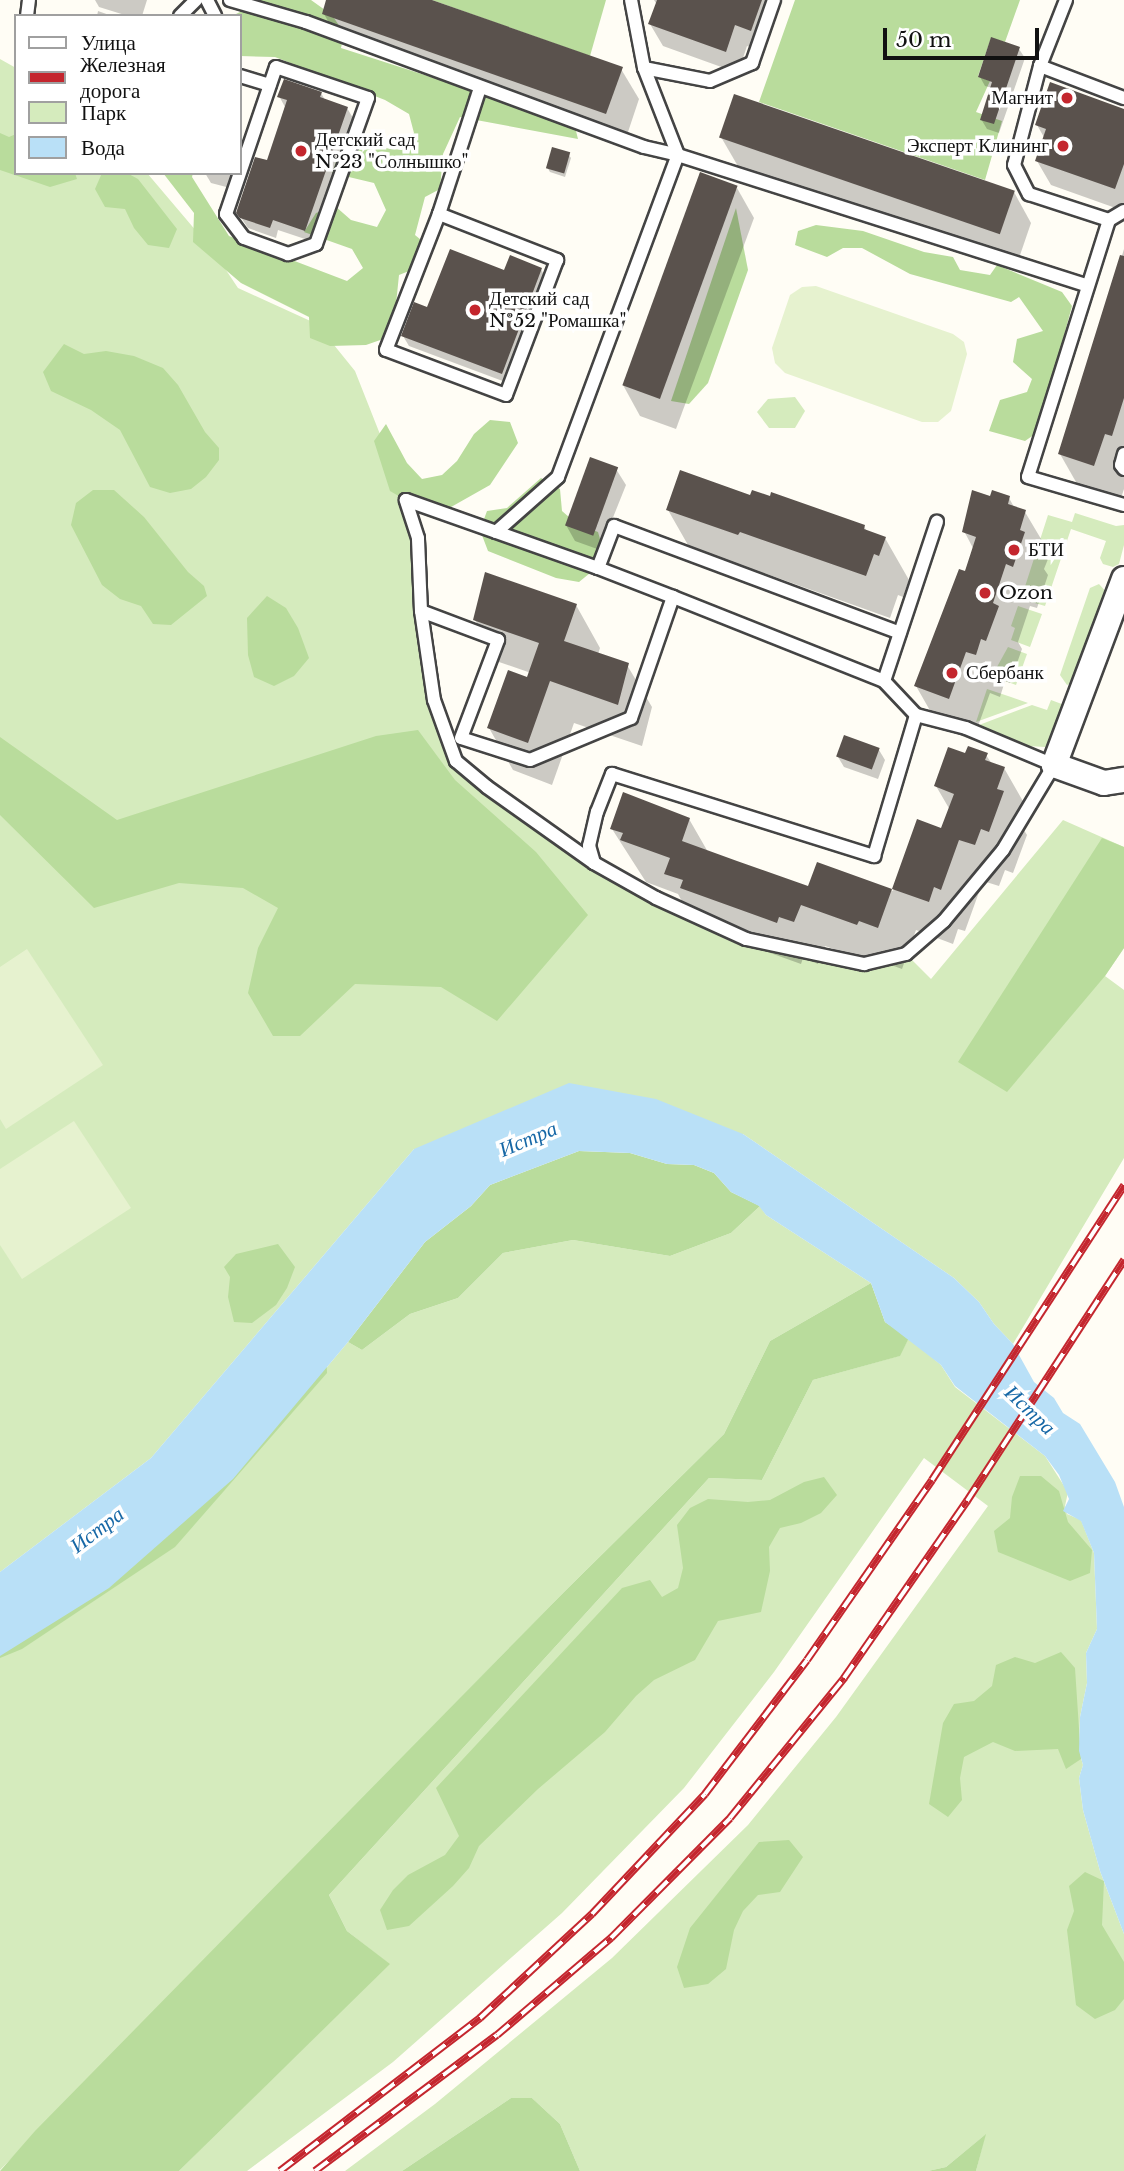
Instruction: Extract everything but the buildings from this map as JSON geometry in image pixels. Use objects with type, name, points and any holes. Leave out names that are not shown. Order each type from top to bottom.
[{"type":"street","points":[[1124,579],[1054,765],[1104,783],[1124,779]]},
{"type":"lane","points":[[182,14],[196,0]]},
{"type":"lane","points":[[230,0],[306,22],[643,147],[678,155],[1088,286]]},
{"type":"lane","points":[[496,532],[558,477],[678,155],[644,68],[631,0]]},
{"type":"lane","points":[[644,68],[710,81],[752,64],[774,0]]},
{"type":"lane","points":[[1066,0],[1041,66],[1014,165],[1029,194],[1109,220]]},
{"type":"lane","points":[[239,175],[226,214],[244,238],[288,254],[316,244],[368,98],[276,66],[242,167]]},
{"type":"lane","points":[[1041,66],[1124,98]]},
{"type":"lane","points":[[242,76],[270,85]]},
{"type":"lane","points":[[439,214],[557,260],[506,395],[386,350],[439,214],[480,88]]},
{"type":"lane","points":[[1124,211],[1109,220],[1027,477],[1124,505]]},
{"type":"lane","points":[[1124,454],[1121,465],[1124,469]]},
{"type":"lane","points":[[406,500],[598,568],[884,681],[916,715],[966,728],[1054,765],[1003,850],[944,921],[906,954],[864,964],[746,939],[656,898],[594,863],[456,761],[434,700],[421,611],[418,538],[406,500]]},
{"type":"lane","points":[[884,681],[937,522]]},
{"type":"lane","points":[[598,568],[614,526],[900,633]]},
{"type":"lane","points":[[461,738],[530,760],[631,718],[673,597]]},
{"type":"lane","points":[[421,611],[498,640],[461,738],[456,761]]},
{"type":"lane","points":[[594,863],[589,846],[597,811],[612,774],[874,856],[916,715]]},
{"type":"green space","points":[[234,0],[311,0],[332,15],[344,33],[341,48],[574,123],[578,139],[460,117],[443,154],[440,189],[425,197],[415,235],[432,249],[419,267],[399,275],[396,304],[386,338],[366,345],[330,346],[310,338],[309,317],[241,283],[193,242],[194,213],[165,175],[192,175],[229,236],[347,281],[363,268],[352,249],[304,232],[316,213],[335,206],[351,220],[377,227],[386,210],[374,183],[332,173],[339,153],[358,145],[402,150],[414,133],[409,114],[385,100],[275,57],[242,56],[242,14],[236,14],[242,11]]},
{"type":"green space","points":[[432,0],[606,0],[590,56]]},
{"type":"green space","points":[[795,0],[1020,0],[1005,42],[991,38],[978,76],[990,81],[976,112],[1002,121],[985,180],[759,102]]},
{"type":"green space","points":[[0,59],[14,67],[14,175],[149,175],[214,252],[238,288],[317,324],[355,371],[406,500],[418,538],[434,700],[456,761],[594,863],[746,939],[864,964],[906,954],[931,979],[1063,820],[1124,847],[1124,948],[1105,976],[1124,990],[1124,1158],[1013,1344],[994,1324],[979,1302],[954,1278],[743,1134],[414,1149],[151,1458],[0,1572]]},
{"type":"green space","points":[[0,133],[9,137],[14,135],[14,175],[0,170]]},
{"type":"green space","points":[[15,175],[76,175],[77,179],[50,187]]},
{"type":"green space","points":[[101,175],[131,175],[138,179],[177,229],[169,248],[148,245],[134,228],[125,209],[105,207],[95,189]]},
{"type":"green space","points":[[736,208],[748,270],[708,383],[689,404],[671,401]]},
{"type":"green space","points":[[816,225],[863,231],[924,252],[953,257],[960,270],[990,275],[997,265],[1062,292],[1072,306],[1038,432],[1025,441],[989,431],[1000,400],[1027,392],[1032,379],[1013,362],[1017,339],[1043,331],[1019,297],[1011,302],[910,274],[862,248],[843,248],[827,257],[795,245],[798,231]]},
{"type":"green space","points":[[816,286],[953,334],[964,342],[967,354],[951,411],[938,422],[922,422],[785,373],[775,363],[772,348],[790,295],[802,287]]},
{"type":"green space","points":[[64,344],[84,354],[106,351],[134,356],[163,368],[178,385],[205,432],[219,448],[219,460],[206,477],[191,489],[170,493],[150,487],[120,430],[91,410],[51,391],[43,372]]},
{"type":"green space","points":[[795,397],[805,411],[795,428],[769,428],[757,412],[768,399]]},
{"type":"green space","points":[[490,420],[510,422],[518,443],[490,485],[444,511],[421,509],[390,491],[374,441],[386,424],[407,463],[422,479],[442,475],[457,461],[474,434]]},
{"type":"green space","points":[[541,478],[560,489],[562,511],[577,524],[598,532],[606,560],[579,582],[556,578],[488,551],[480,530],[487,511],[507,508]]},
{"type":"green space","points":[[93,490],[114,490],[144,517],[188,572],[204,586],[207,596],[171,625],[153,624],[141,606],[120,599],[102,585],[71,525],[76,503]]},
{"type":"green space","points":[[1075,513],[1116,526],[1124,525],[1124,545],[1119,564],[1113,567],[1103,564],[1100,558],[1106,541],[1071,529],[1045,606],[1021,599],[1048,515],[1072,522]]},
{"type":"green space","points":[[1099,584],[1108,594],[1077,681],[1067,685],[1060,675],[1090,588]]},
{"type":"green space","points":[[267,596],[286,608],[298,628],[309,658],[294,676],[274,686],[254,677],[248,655],[247,618]]},
{"type":"green space","points":[[1018,606],[1042,614],[1030,647],[1011,640],[1015,628],[1011,626]]},
{"type":"green space","points":[[1008,647],[1027,654],[1016,685],[992,676]]},
{"type":"green space","points":[[987,689],[1011,697],[1028,703],[976,722]]},
{"type":"green space","points":[[1051,700],[1067,706],[1055,739],[1045,747],[1028,746],[979,725],[1032,705],[1047,710]]},
{"type":"green space","points":[[418,730],[455,780],[536,852],[588,915],[497,1021],[441,987],[355,984],[300,1036],[273,1036],[248,993],[258,948],[278,908],[243,888],[179,883],[94,908],[0,815],[0,737],[117,820],[376,736]]},
{"type":"green space","points":[[1102,838],[1124,847],[1124,948],[1105,976],[1007,1092],[958,1062]]},
{"type":"green space","points":[[27,949],[103,1065],[6,1129],[0,1119],[0,967]]},
{"type":"green space","points":[[74,1121],[131,1208],[22,1279],[0,1245],[0,1169]]},
{"type":"green space","points":[[579,1151],[630,1153],[667,1164],[694,1165],[714,1173],[731,1192],[760,1206],[731,1233],[670,1256],[573,1240],[503,1253],[458,1298],[410,1314],[362,1350],[348,1342],[425,1242],[471,1206],[490,1185]]},
{"type":"green space","points":[[760,1206],[766,1215],[871,1283],[770,1341],[724,1434],[564,1592],[0,2170],[0,1656],[233,1479],[348,1342],[362,1350],[410,1314],[458,1298],[503,1253],[573,1240],[670,1256],[731,1233]]},
{"type":"green space","points":[[278,1244],[295,1267],[287,1288],[276,1305],[252,1323],[234,1322],[228,1297],[230,1277],[224,1267],[236,1254]]},
{"type":"green space","points":[[871,1283],[885,1322],[909,1338],[900,1356],[813,1380],[762,1480],[709,1478],[329,1895],[347,1931],[390,1964],[179,2171],[0,2171],[35,2131],[564,1592],[724,1434],[770,1341]]},
{"type":"green space","points":[[909,1338],[941,1365],[955,1387],[1045,1456],[1068,1492],[1065,1506],[1067,1514],[1081,1520],[1094,1553],[1097,1629],[1086,1653],[1087,1683],[1080,1717],[1079,1751],[1083,1765],[1079,1778],[1083,1810],[1100,1871],[1124,1934],[1124,2171],[976,2171],[985,2135],[946,2167],[928,2171],[580,2171],[560,2124],[532,2098],[511,2098],[402,2171],[345,2171],[435,2104],[612,1958],[748,1825],[836,1717],[988,1506],[924,1458],[774,1672],[684,1788],[562,1913],[393,2062],[247,2171],[179,2171],[389,1964],[347,1931],[329,1895],[709,1478],[762,1480],[813,1380],[899,1356]]},
{"type":"green space","points":[[326,1351],[327,1373],[175,1547],[22,1649],[0,1658],[0,1630]]},
{"type":"green space","points":[[1020,1476],[1041,1476],[1059,1491],[1068,1522],[1092,1550],[1090,1573],[1070,1581],[998,1552],[994,1531],[1010,1518],[1012,1497]]},
{"type":"green space","points":[[824,1477],[837,1495],[821,1513],[801,1523],[780,1528],[769,1547],[770,1571],[761,1612],[718,1621],[695,1660],[654,1680],[636,1696],[605,1732],[538,1789],[479,1846],[469,1868],[453,1886],[409,1926],[387,1930],[380,1910],[393,1890],[408,1875],[445,1855],[459,1836],[436,1788],[622,1588],[650,1580],[662,1597],[678,1588],[683,1568],[677,1525],[690,1508],[708,1499],[748,1502],[770,1500],[804,1482]]},
{"type":"green space","points":[[1061,1652],[1075,1668],[1081,1759],[1066,1769],[1058,1749],[1015,1751],[993,1742],[964,1757],[960,1778],[962,1800],[948,1817],[929,1804],[943,1723],[954,1704],[974,1701],[992,1686],[996,1665],[1015,1657],[1035,1663]]},
{"type":"green space","points":[[789,1840],[803,1857],[780,1892],[758,1895],[743,1911],[734,1930],[726,1969],[708,1984],[684,1988],[677,1967],[690,1928],[759,1842]]},
{"type":"green space","points":[[1085,1872],[1104,1881],[1102,1925],[1124,1962],[1124,1999],[1115,2010],[1095,2019],[1076,2005],[1067,1930],[1074,1911],[1069,1886]]},
{"type":"green space","points":[[511,2098],[532,2098],[560,2124],[580,2171],[402,2171]]},
{"type":"green space","points":[[986,2134],[976,2171],[928,2171],[946,2167]]},
{"type":"water","name":"Истра","points":[[569,1083],[656,1099],[743,1134],[954,1278],[979,1302],[994,1324],[1013,1344],[1034,1382],[1054,1398],[1063,1413],[1080,1424],[1115,1482],[1124,1507],[1124,1934],[1100,1871],[1083,1810],[1079,1778],[1083,1765],[1079,1751],[1080,1717],[1087,1683],[1086,1653],[1097,1629],[1094,1553],[1081,1521],[1063,1511],[1069,1499],[1059,1475],[1045,1456],[955,1386],[941,1365],[885,1322],[871,1283],[766,1215],[759,1206],[731,1192],[714,1173],[694,1165],[667,1164],[630,1153],[579,1151],[490,1185],[471,1206],[425,1242],[348,1342],[233,1479],[109,1588],[0,1656],[0,1572],[151,1458],[414,1149]]},
{"type":"railway","points":[[280,2171],[480,2018],[592,1914],[705,1794],[807,1660],[932,1480],[1124,1185]]},
{"type":"railway","points":[[315,2171],[497,2035],[611,1938],[730,1818],[844,1678],[967,1501],[1124,1260]]},
{"type":"place","name":"Магнит","points":[[1067,98]]},
{"type":"place","name":"Эксперт Клининг","points":[[1063,146]]},
{"type":"place","name":"Детский сад №23 \"Солнышко\"","points":[[301,151]]},
{"type":"place","name":"Детский сад №52 \"Ромашка\"","points":[[475,310]]},
{"type":"place","name":"БТИ","points":[[1014,550]]},
{"type":"place","name":"Ozon","points":[[985,593]]},
{"type":"place","name":"Сбербанк","points":[[952,673]]}]
